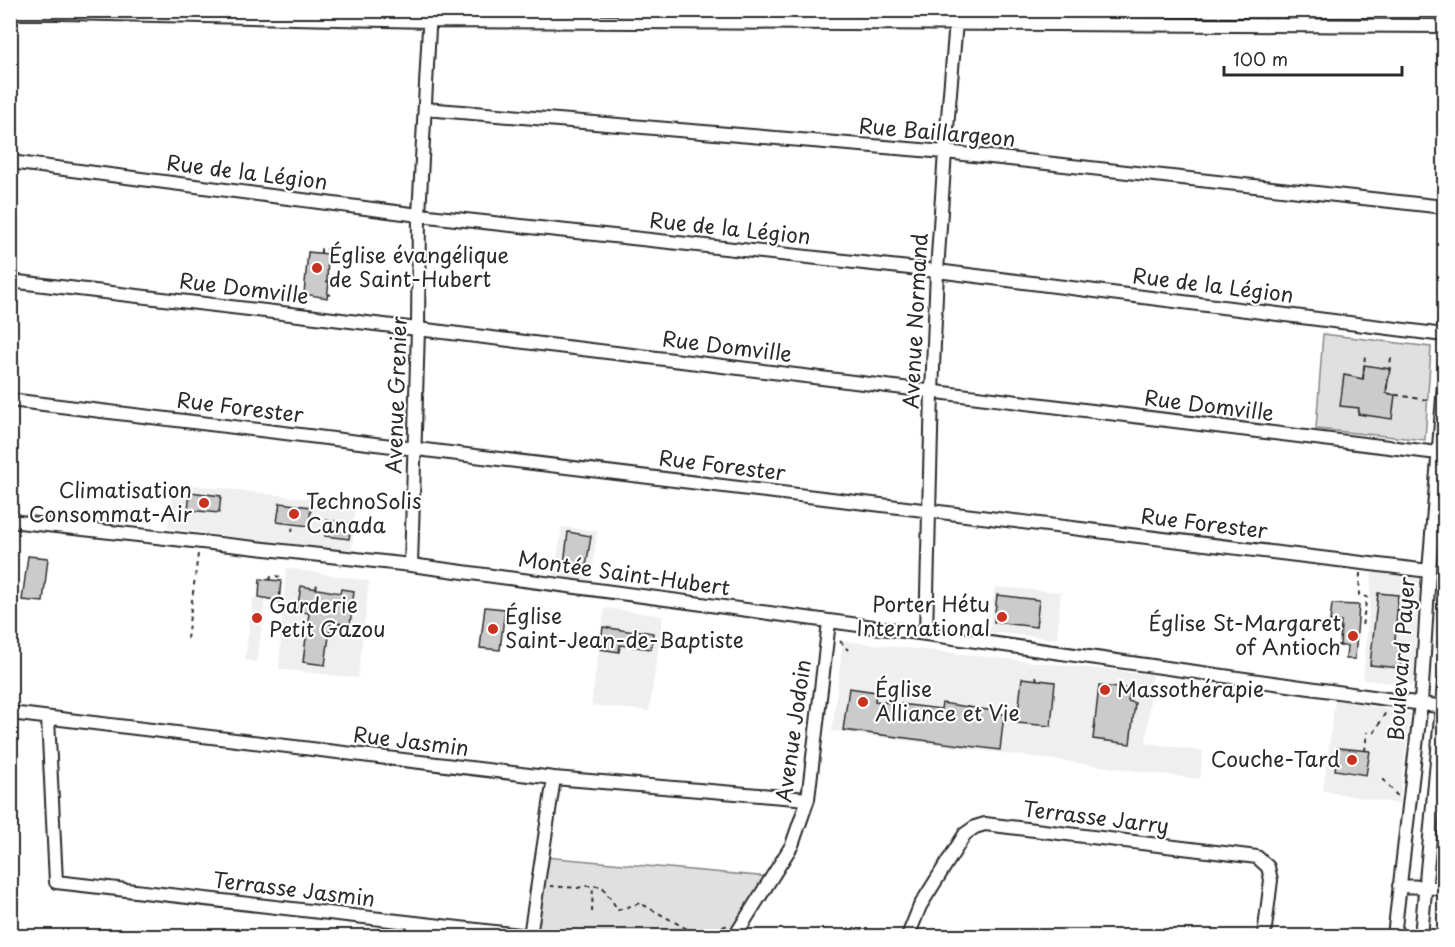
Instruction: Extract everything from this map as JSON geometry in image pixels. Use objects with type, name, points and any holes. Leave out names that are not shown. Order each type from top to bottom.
[{"type":"street","points":[[10,12],[957,17],[1444,26]]},
{"type":"street","name":"Avenue Grenier","points":[[411,565],[420,215],[430,16]]},
{"type":"street","name":"Avenue Normand","points":[[926,634],[937,271],[957,17]]},
{"type":"street","name":"Rue Baillargeon","points":[[425,109],[945,152],[1444,207]]},
{"type":"street","name":"Rue de la Légion","points":[[10,162],[420,215],[937,271],[1444,335]]},
{"type":"street","name":"Rue Domville","points":[[10,281],[1438,453]]},
{"type":"street","name":"Boulevard Payer","points":[[1394,936],[1420,704],[1444,385]]},
{"type":"street","name":"Rue Forester","points":[[10,400],[1429,571]]},
{"type":"street","name":"Montée Saint-Hubert","points":[[10,521],[411,565],[1444,707]]},
{"type":"street","name":"Avenue Jodoin","points":[[735,936],[792,845],[808,799],[829,622]]},
{"type":"street","name":"Boulevard Payer","points":[[1421,936],[1444,707],[1444,684]]},
{"type":"street","name":"Rue Jasmin","points":[[10,713],[554,778],[808,799]]},
{"type":"street","name":"Terrasse Jasmin","points":[[48,718],[56,882],[530,936],[554,778]]},
{"type":"street","name":"Terrasse Jarry","points":[[908,936],[920,906],[965,834],[985,824],[1257,857],[1268,867],[1271,880],[1264,936]]},
{"type":"street","points":[[1399,886],[1444,889]]},
{"type":"path","points":[[321,253],[321,249],[335,250]]},
{"type":"path","points":[[1363,379],[1365,355]]},
{"type":"path","points":[[1391,358],[1386,393],[1443,403]]},
{"type":"path","points":[[292,532],[293,524]]},
{"type":"path","points":[[187,639],[199,542]]},
{"type":"path","points":[[1359,600],[1360,563]]},
{"type":"path","points":[[269,580],[272,576],[285,577]]},
{"type":"path","points":[[316,589],[317,584]]},
{"type":"path","points":[[1359,595],[1367,597],[1362,626]]},
{"type":"path","points":[[1397,610],[1408,609]]},
{"type":"path","points":[[1328,644],[1347,646]]},
{"type":"path","points":[[1374,733],[1393,700]]},
{"type":"path","points":[[1365,751],[1367,732]]},
{"type":"path","points":[[1383,779],[1408,809]]},
{"type":"path","points":[[538,885],[578,888],[602,886],[618,910],[640,903],[698,936],[746,918]]},
{"type":"path","points":[[592,912],[593,885]]},
{"type":"shaded area","points":[[952,11],[1204,11],[1203,29],[952,25]]},
{"type":"shaded area","points":[[1323,334],[1431,347],[1425,440],[1316,429]]},
{"type":"shaded area","points":[[174,483],[355,504],[352,552],[168,528]]},
{"type":"shaded area","points":[[562,527],[597,531],[591,585],[554,578]]},
{"type":"shaded area","points":[[286,568],[369,581],[358,678],[279,669]]},
{"type":"shaded area","points":[[1372,572],[1419,579],[1413,685],[1363,680]]},
{"type":"shaded area","name":"Garderie Petit Gazou","points":[[260,579],[281,581],[279,601],[265,600],[257,662],[245,660],[253,598],[259,597]]},
{"type":"shaded area","points":[[995,587],[1061,592],[1057,639],[989,632]]},
{"type":"shaded area","points":[[605,608],[663,616],[649,711],[591,705]]},
{"type":"shaded area","points":[[843,641],[1152,675],[1146,743],[1203,751],[1200,779],[832,731]]},
{"type":"shaded area","points":[[1335,700],[1410,713],[1399,804],[1323,791]]},
{"type":"shaded area","points":[[544,857],[769,877],[732,936],[533,936]]},
{"type":"building","name":"Église évangélique de Saint-Hubert","points":[[308,252],[328,254],[327,298],[304,294]]},
{"type":"building","points":[[1364,365],[1390,369],[1386,393],[1395,395],[1392,419],[1358,414],[1359,408],[1340,406],[1344,375],[1363,379]]},
{"type":"building","name":"Climatisation Consommat-Air","points":[[190,492],[221,496],[219,513],[188,510]]},
{"type":"building","name":"TechnoSolis Canada","points":[[280,503],[311,507],[309,526],[277,522]]},
{"type":"building","points":[[327,520],[351,524],[349,539],[325,536]]},
{"type":"building","points":[[568,532],[591,536],[586,567],[564,564]]},
{"type":"building","points":[[28,556],[48,558],[43,602],[22,600]]},
{"type":"building","points":[[260,579],[281,581],[279,601],[259,597]]},
{"type":"building","points":[[301,586],[340,593],[341,589],[354,591],[350,625],[331,622],[325,665],[303,662],[309,613],[297,611]]},
{"type":"building","points":[[1378,593],[1398,595],[1395,641],[1402,642],[1400,668],[1370,665]]},
{"type":"building","points":[[997,595],[1039,600],[1036,627],[994,622]]},
{"type":"building","name":"Église St-Margaret of Antioch","points":[[1332,604],[1359,605],[1355,659],[1346,659],[1347,646],[1340,646],[1341,622],[1330,621]]},
{"type":"building","name":"Église Saint-Jean-de-Baptiste","points":[[485,607],[505,609],[500,650],[480,648]]},
{"type":"building","points":[[603,627],[653,633],[651,649],[620,645],[619,652],[600,649]]},
{"type":"building","points":[[1022,678],[1055,682],[1051,726],[1017,723]]},
{"type":"building","points":[[1099,686],[1130,689],[1128,701],[1135,703],[1130,744],[1093,739]]},
{"type":"building","points":[[849,688],[876,692],[875,701],[941,709],[942,703],[1004,714],[1000,750],[843,730]]},
{"type":"building","name":"Couche-Tard","points":[[1338,748],[1370,751],[1366,775],[1335,770]]},
{"type":"place","name":"Église évangélique de Saint-Hubert","points":[[317,268]]},
{"type":"place","name":"Climatisation Consommat-Air","points":[[204,503]]},
{"type":"place","name":"TechnoSolis Canada","points":[[294,514]]},
{"type":"place","name":"Porter Hétu International","points":[[1002,617]]},
{"type":"place","name":"Garderie Petit Gazou","points":[[257,618]]},
{"type":"place","name":"Église Saint-Jean-de-Baptiste","points":[[493,629]]},
{"type":"place","name":"Église St-Margaret of Antioch","points":[[1353,636]]},
{"type":"place","name":"Massothérapie","points":[[1105,690]]},
{"type":"place","name":"Église Alliance et Vie","points":[[863,702]]},
{"type":"place","name":"Couche-Tard","points":[[1352,760]]}]
